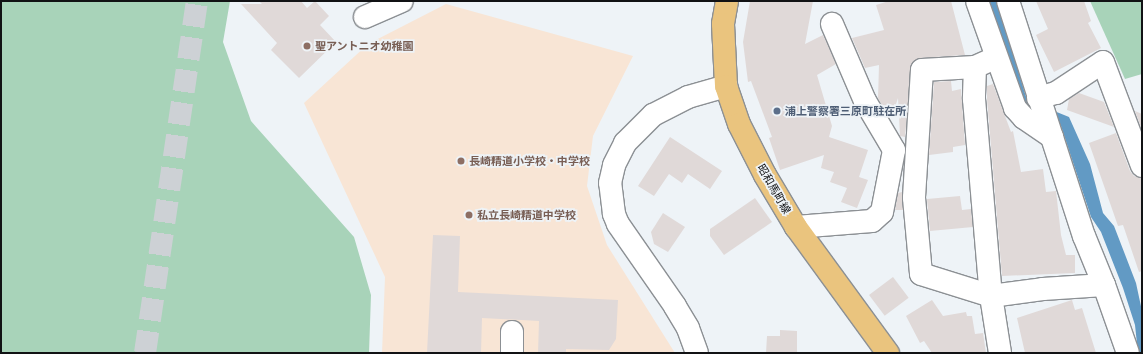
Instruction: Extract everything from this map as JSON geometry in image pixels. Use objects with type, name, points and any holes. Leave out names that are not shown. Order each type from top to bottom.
[{"type":"main road","name":"昭和馬町線","points":[[727,1],[723,24],[726,86],[742,130],[764,175],[796,227],[888,353]]},
{"type":"street","points":[[365,17],[402,1]]},
{"type":"street","points":[[977,1],[1015,108],[1024,118],[1049,131]]},
{"type":"street","points":[[1008,1],[1084,236],[1104,285],[1128,353]]},
{"type":"street","points":[[796,227],[872,221],[882,212],[894,150],[865,101],[832,24]]},
{"type":"street","points":[[996,58],[975,67],[922,70],[914,198],[921,274],[991,296],[1043,289],[1104,285]]},
{"type":"street","points":[[1039,100],[1056,93],[1103,62],[1142,166]]},
{"type":"street","points":[[975,67],[974,99],[991,296],[1000,353]]},
{"type":"street","points":[[696,353],[688,328],[675,306],[618,224],[614,214],[610,183],[614,165],[625,144],[653,115],[688,97],[726,86]]},
{"type":"shaded area","name":"長崎精道小学校・中学校","points":[[446,4],[633,56],[593,136],[587,186],[607,245],[675,353],[382,353],[385,277],[304,103],[368,44]]},
{"type":"green space","points":[[1,1],[230,1],[223,42],[251,121],[354,237],[371,295],[369,353],[1,353]]},
{"type":"green space","points":[[1090,1],[1142,1],[1142,74],[1125,79]]},
{"type":"water","points":[[983,1],[997,1],[1027,100],[1069,117],[1090,164],[1103,213],[1114,226],[1136,283],[1142,311],[1142,353],[1138,353],[1135,325],[1123,288],[1101,232],[1091,217],[1061,126],[1035,118],[1022,110]]},
{"type":"building","points":[[259,1],[301,1],[307,8],[315,1],[329,16],[320,25],[336,42],[299,78],[271,50],[277,43],[241,4],[262,4]]},
{"type":"building","points":[[750,1],[813,1],[805,44],[823,35],[836,64],[817,75],[832,126],[829,137],[868,150],[859,177],[868,180],[857,208],[841,202],[847,188],[830,182],[834,172],[821,168],[824,155],[780,170],[769,138],[772,137],[751,81],[748,82],[743,42]]},
{"type":"building","points":[[889,1],[951,1],[965,55],[921,58],[912,63],[905,137],[900,136],[898,98],[895,107],[883,107],[878,98],[879,65],[865,68],[852,38],[884,30],[876,5]]},
{"type":"building","points":[[1036,1],[1084,1],[1091,21],[1088,23],[1101,48],[1054,72],[1036,35],[1048,29]]},
{"type":"building","points":[[951,81],[952,91],[961,89],[965,145],[953,147],[953,152],[929,155],[934,82]]},
{"type":"building","points":[[993,84],[1011,132],[1013,131],[1021,172],[1043,169],[1046,192],[1056,191],[1061,235],[1066,255],[1075,255],[1075,273],[1002,276],[987,99],[987,86]]},
{"type":"building","points":[[1079,93],[1104,102],[1114,127],[1067,110],[1069,99]]},
{"type":"building","points":[[1135,111],[1142,114],[1142,130]]},
{"type":"building","points":[[1116,133],[1130,171],[1134,176],[1142,178],[1142,271],[1139,272],[1123,225],[1118,226],[1089,143]]},
{"type":"building","points":[[670,137],[722,171],[710,189],[688,174],[682,183],[669,174],[654,196],[638,186]]},
{"type":"building","points":[[902,192],[903,210],[895,210],[898,193]]},
{"type":"building","points":[[960,196],[962,210],[971,209],[973,227],[930,231],[927,199]]},
{"type":"building","points":[[755,198],[772,222],[724,255],[710,236],[710,229]]},
{"type":"building","points":[[663,213],[685,227],[668,252],[654,244],[651,232]]},
{"type":"building","points":[[433,235],[460,236],[458,292],[618,300],[616,339],[609,350],[566,349],[566,353],[538,353],[539,321],[482,318],[481,353],[427,353]]},
{"type":"building","points":[[893,277],[909,298],[885,316],[869,295]]},
{"type":"building","points":[[932,300],[943,316],[966,312],[967,316],[972,316],[975,334],[983,333],[986,353],[932,353],[924,341],[920,343],[906,316]]},
{"type":"building","points":[[1072,300],[1075,310],[1082,308],[1096,353],[1025,353],[1017,318]]},
{"type":"building","points":[[780,330],[797,331],[797,353],[766,353],[767,336],[780,336]]},
{"type":"tunnel","points":[[145,353],[197,1]]},
{"type":"place","name":"聖アントニオ幼稚園","points":[[307,46]]},
{"type":"place","name":"浦上警察署三原町駐在所","points":[[777,111]]},
{"type":"place","name":"長崎精道小学校・中学校","points":[[461,161]]},
{"type":"place","name":"私立長崎精道中学校","points":[[469,215]]}]
